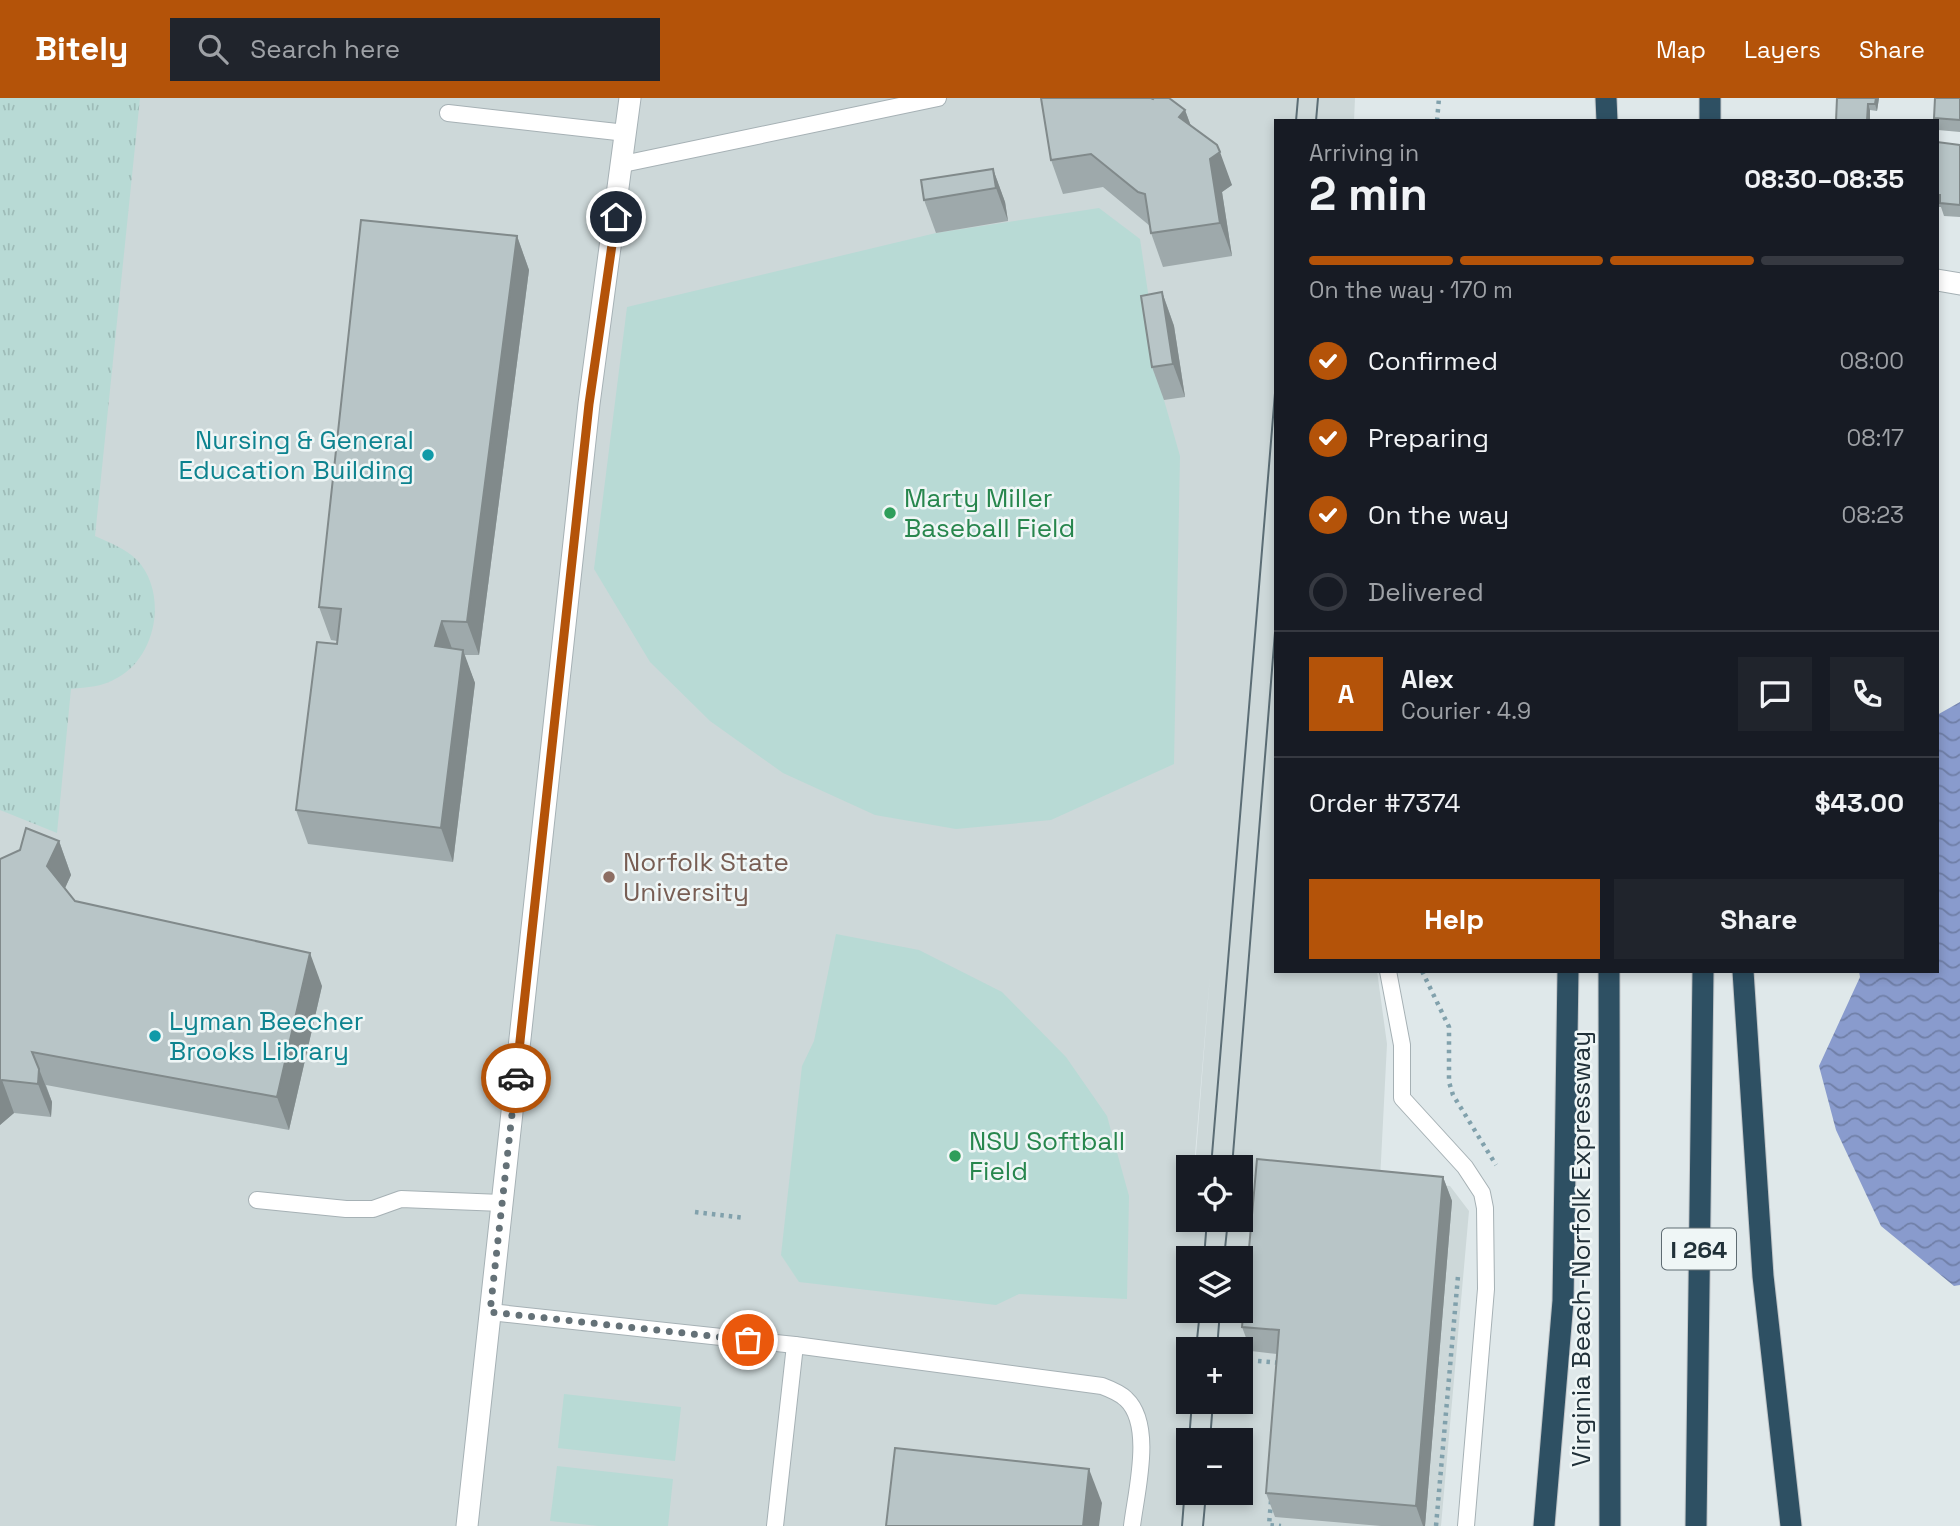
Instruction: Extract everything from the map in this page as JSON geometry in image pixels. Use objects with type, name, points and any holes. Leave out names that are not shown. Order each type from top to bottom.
[{"type":"highway","points":[[1606,98],[1606,119]]},
{"type":"highway","points":[[1710,98],[1710,119]]},
{"type":"highway","points":[[1544,1526],[1563,1301],[1568,973]]},
{"type":"highway","name":"Virginia Beach-Norfolk Expressway","points":[[1609,973],[1610,1526]]},
{"type":"highway","name":"I 264","points":[[1696,1526],[1703,973]]},
{"type":"highway","points":[[1743,973],[1764,1289],[1791,1526]]},
{"type":"street","points":[[467,1526],[589,404],[630,98]]},
{"type":"street","points":[[1939,280],[1960,284]]},
{"type":"lane","points":[[623,164],[938,98]]},
{"type":"lane","points":[[448,113],[626,133]]},
{"type":"lane","points":[[1388,973],[1402,1045],[1402,1098],[1465,1167],[1482,1192],[1485,1208],[1486,1289],[1466,1526]]},
{"type":"lane","points":[[257,1200],[346,1209],[373,1209],[401,1199],[502,1203]]},
{"type":"lane","points":[[490,1312],[795,1345],[1079,1381],[1115,1392],[1126,1399],[1140,1420],[1140,1454],[1132,1526]]},
{"type":"lane","points":[[775,1526],[795,1345]]},
{"type":"path","points":[[1437,119],[1439,98]]},
{"type":"path","points":[[1253,1178],[1265,1178]]},
{"type":"path","points":[[695,1212],[745,1217]]},
{"type":"path","points":[[1437,1526],[1459,1267]]},
{"type":"path","points":[[1258,1361],[1281,1363],[1280,1377]]},
{"type":"path","points":[[1271,1498],[1269,1525],[1281,1526]]},
{"type":"shaded area","name":"Norfolk State University","points":[[0,98],[1355,98],[1354,119],[1274,119],[1274,973],[1377,973],[1387,1044],[1380,1180],[1450,1186],[1469,1211],[1441,1526],[0,1526]],"holes":[[[1210,975],[1196,1155],[1253,1155],[1253,1232],[1176,1232],[1176,1155],[1195,1155]]]},
{"type":"green space","points":[[0,98],[140,98],[95,536],[127,552],[147,574],[153,589],[154,624],[149,640],[131,668],[106,683],[71,689],[57,833],[0,810]]},
{"type":"green space","name":"Marty Miller Baseball Field","points":[[1099,208],[1140,239],[1164,400],[1180,456],[1174,764],[1051,820],[956,829],[875,815],[783,773],[710,721],[650,662],[594,569],[627,307],[936,233]]},
{"type":"green space","name":"NSU Softball Field","points":[[836,934],[919,950],[1002,992],[1066,1057],[1107,1116],[1129,1196],[1127,1299],[1019,1294],[996,1305],[799,1282],[781,1255],[802,1066],[814,1041]]},
{"type":"green space","points":[[564,1394],[681,1407],[675,1461],[558,1448]]},
{"type":"green space","points":[[557,1466],[673,1479],[668,1526],[599,1526],[550,1521]]},
{"type":"water","points":[[1960,702],[1960,1285],[1954,1286],[1881,1226],[1836,1130],[1819,1066],[1860,977],[1859,973],[1939,973],[1939,714]]},
{"type":"building","points":[[1041,98],[1169,98],[1185,110],[1179,117],[1217,145],[1220,152],[1210,159],[1220,223],[1151,233],[1145,194],[1138,192],[1091,154],[1051,160]]},
{"type":"building","points":[[1837,98],[1876,98],[1875,104],[1868,104],[1867,119],[1836,119]]},
{"type":"building","points":[[1935,98],[1960,98],[1960,120],[1934,118]]},
{"type":"building","points":[[1939,142],[1960,145],[1960,205],[1940,203]]},
{"type":"building","points":[[993,169],[996,188],[924,200],[921,180]]},
{"type":"building","name":"Nursing & General Education Building","points":[[361,220],[517,236],[467,622],[442,621],[435,646],[463,650],[441,828],[296,810],[317,642],[337,644],[341,609],[319,607]]},
{"type":"building","points":[[1162,292],[1173,364],[1152,367],[1141,296]]},
{"type":"building","name":"Lyman Beecher Brooks Library","points":[[26,828],[59,841],[47,866],[75,901],[310,953],[277,1097],[32,1052],[39,1069],[38,1084],[0,1081],[0,859],[20,850]]},
{"type":"building","points":[[1257,1159],[1443,1177],[1416,1506],[1266,1493],[1279,1330],[1242,1327],[1242,1323],[1253,1323],[1253,1246],[1249,1246],[1250,1232],[1253,1232]]},
{"type":"building","points":[[895,1448],[1089,1469],[1083,1526],[886,1526]]},
{"type":"tram line","points":[[1296,119],[1298,98]]},
{"type":"tram line","points":[[1316,119],[1318,98]]},
{"type":"tram line","points":[[1212,1155],[1274,405]]},
{"type":"tram line","points":[[1233,1155],[1274,645]]},
{"type":"tram line","points":[[1205,1246],[1206,1232]]},
{"type":"tram line","points":[[1225,1246],[1227,1232]]},
{"type":"tram line","points":[[1197,1337],[1199,1323]]},
{"type":"tram line","points":[[1218,1337],[1219,1323]]},
{"type":"tram line","points":[[1190,1428],[1191,1414]]},
{"type":"tram line","points":[[1211,1428],[1212,1414]]},
{"type":"tram line","points":[[1182,1526],[1184,1505]]},
{"type":"tram line","points":[[1203,1526],[1205,1505]]},
{"type":"way so far","points":[[516,1078],[490,1312],[748,1340]]},
{"type":"place","name":"Nursing & General Education Building","points":[[428,455]]},
{"type":"place","name":"Marty Miller Baseball Field","points":[[890,513]]},
{"type":"place","name":"Norfolk State University","points":[[609,877]]},
{"type":"place","name":"Lyman Beecher Brooks Library","points":[[155,1036]]},
{"type":"place","name":"NSU Softball Field","points":[[955,1156]]},
{"type":"route","points":[[516,1078],[589,404],[616,217]]}]
